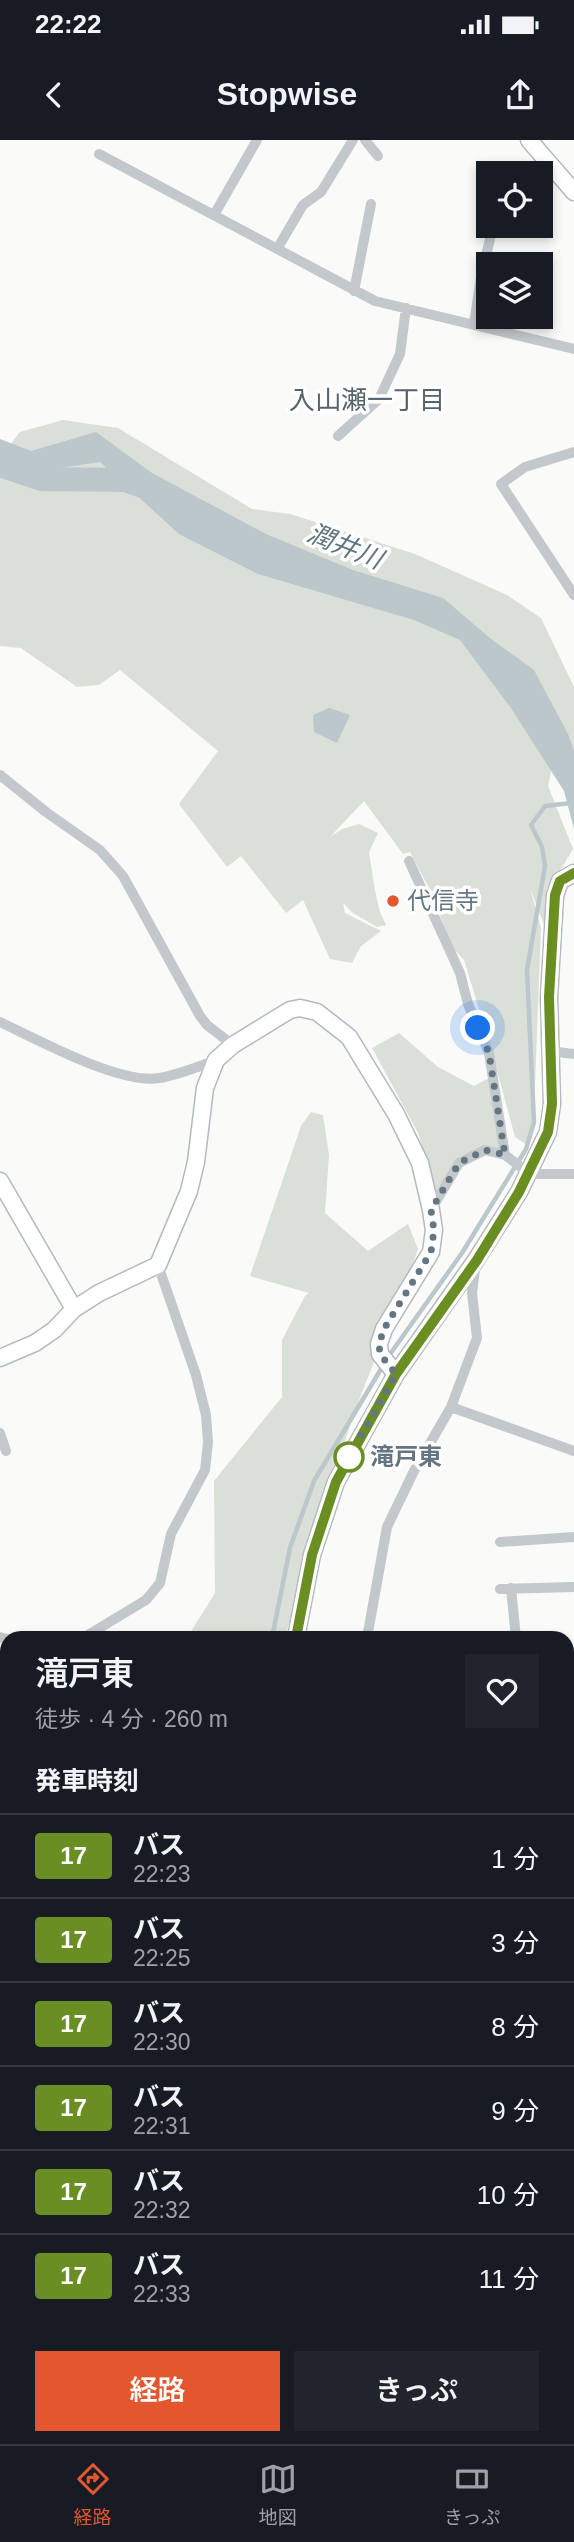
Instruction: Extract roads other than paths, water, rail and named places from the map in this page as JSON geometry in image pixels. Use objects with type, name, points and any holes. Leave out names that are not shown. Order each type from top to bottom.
[{"type":"street","points":[[214,215],[257,140]]},
{"type":"street","points":[[277,249],[303,205],[321,192],[353,140]]},
{"type":"street","points":[[365,140],[378,156]]},
{"type":"street","points":[[529,140],[574,192]]},
{"type":"street","points":[[99,154],[375,302],[574,349]]},
{"type":"street","points":[[354,290],[371,204]]},
{"type":"street","points":[[474,324],[481,277],[491,238]]},
{"type":"street","points":[[338,436],[379,399],[400,354],[406,309]]},
{"type":"street","points":[[574,452],[525,467],[501,484],[574,596]]},
{"type":"street","points":[[0,775],[100,850],[123,876],[201,1016],[233,1045]]},
{"type":"street","points":[[409,861],[460,973],[468,1004],[489,1053],[505,1155]]},
{"type":"street","points":[[297,1631],[312,1555],[336,1482],[396,1374],[477,1260],[530,1174],[548,1132],[552,1104],[549,997],[555,895],[569,875]]},
{"type":"street","points":[[0,1022],[118,1073],[156,1079],[216,1060],[233,1045],[289,1010],[300,1008],[317,1012],[348,1037],[402,1124],[420,1163],[434,1230],[431,1252],[384,1329],[379,1344],[380,1354],[396,1374]]},
{"type":"street","points":[[550,1051],[574,1054]]},
{"type":"street","points":[[95,1631],[146,1600],[160,1583],[171,1534],[205,1470],[208,1442],[206,1415],[196,1375],[158,1265],[189,1191],[196,1162],[205,1088],[216,1060]]},
{"type":"street","points":[[431,1210],[459,1163],[485,1150],[505,1155],[530,1174],[574,1174]]},
{"type":"street","points":[[0,1181],[75,1309]]},
{"type":"street","points":[[368,1631],[387,1527],[414,1471],[451,1407],[477,1338],[472,1293],[477,1260]]},
{"type":"street","points":[[0,1358],[35,1343],[75,1309],[99,1293],[158,1265]]},
{"type":"street","points":[[451,1407],[574,1451]]},
{"type":"street","points":[[0,1433],[6,1451]]},
{"type":"street","points":[[500,1542],[574,1537]]},
{"type":"street","points":[[515,1631],[506,1588],[574,1587]]},
{"type":"waterway","name":"潤井川","points":[[0,465],[41,479],[126,480],[150,489]]},
{"type":"waterway","points":[[388,1357],[462,1253],[526,1149],[534,1122],[527,970],[545,866],[542,847],[531,825],[545,806],[571,803]]},
{"type":"waterway","points":[[273,1631],[290,1548],[314,1481],[384,1364]]},
{"type":"place","name":"代信寺","points":[[393,901]]},
{"type":"place","name":"滝戸東","points":[[349,1457]]},
{"type":"district","name":"入山瀬一丁目","points":[[367,400]]}]
